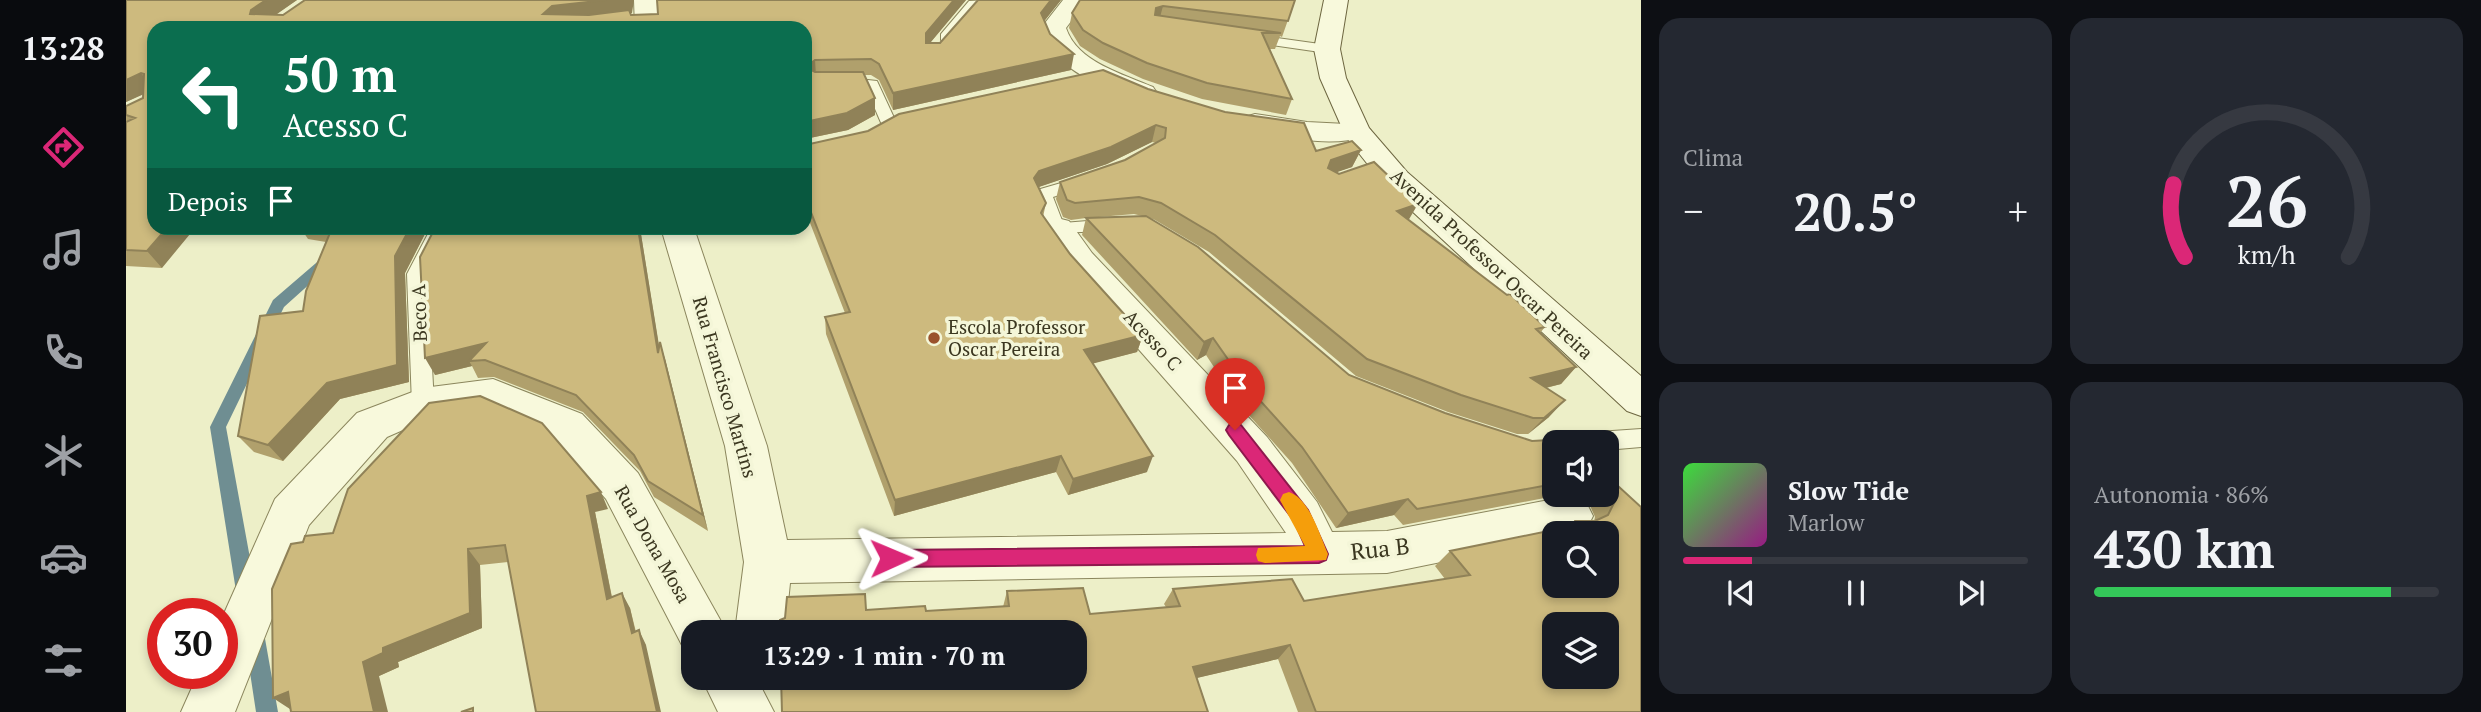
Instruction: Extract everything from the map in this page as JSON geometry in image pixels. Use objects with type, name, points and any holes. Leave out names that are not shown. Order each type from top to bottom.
[{"type":"street","points":[[1075,0],[1053,28],[1055,40],[1061,48],[1102,74],[1166,103]]},
{"type":"street","name":"Avenida Professor Oscar Pereira","points":[[1336,0],[1326,49],[1333,78],[1374,167],[1396,179],[1641,400]]},
{"type":"street","points":[[1062,83],[1102,74]]},
{"type":"street","points":[[1223,118],[1307,131],[1356,131]]},
{"type":"street","name":"Acesso C","points":[[1057,229],[1080,261],[1252,449],[1301,516],[1319,554]]},
{"type":"street","name":"Rua Francisco Martins","points":[[679,235],[746,446],[768,562],[761,620]]},
{"type":"street","name":"Rua Dona Mosa","points":[[208,712],[290,513],[372,425],[423,404],[493,396],[567,426],[622,486],[695,620]]},
{"type":"street","name":"Rua B","points":[[768,562],[1387,552],[1570,516]]},
{"type":"street","points":[[735,690],[749,712]]},
{"type":"street","points":[[749,712],[753,690]]},
{"type":"lane","points":[[941,44],[974,4],[984,0]]},
{"type":"lane","points":[[1232,36],[1326,49]]},
{"type":"lane","points":[[829,82],[870,81],[890,124]]},
{"type":"lane","points":[[1102,175],[1043,194],[1057,229],[1134,223]]},
{"type":"lane","name":"Beco A","points":[[423,404],[417,274],[436,235]]},
{"type":"lane","points":[[1619,440],[1641,438]]},
{"type":"building","points":[[126,0],[266,0],[251,10],[250,14],[283,15],[305,0],[606,0],[552,6],[543,14],[589,15],[629,10],[631,15],[658,14],[657,0],[954,0],[926,33],[926,43],[940,43],[978,0],[1051,0],[1041,13],[1050,34],[1074,54],[893,93],[879,64],[871,59],[815,60],[812,62],[812,21],[147,21],[147,235],[161,235],[147,251],[126,250],[126,122],[135,118],[126,115],[126,106],[143,98],[144,74],[126,80]]},
{"type":"building","points":[[1080,0],[1295,0],[1288,21],[1163,6],[1156,8],[1155,15],[1281,33],[1262,33],[1292,99],[1207,83],[1147,63],[1103,43],[1083,30],[1072,13]]},
{"type":"building","points":[[812,70],[863,72],[875,98],[847,113],[812,120]]},
{"type":"building","points":[[1103,70],[1148,89],[1225,112],[1304,123],[1316,151],[1352,141],[1361,150],[1331,160],[1328,168],[1339,174],[1374,162],[1418,204],[1397,211],[1507,295],[1510,294],[1545,327],[1536,329],[1576,367],[1531,378],[1565,400],[1544,418],[1533,418],[1461,395],[1367,359],[1215,235],[1161,203],[1139,197],[1075,203],[1067,200],[1060,182],[1125,160],[1165,138],[1166,128],[1156,125],[1111,147],[1039,171],[1034,178],[1046,203],[1041,213],[1070,254],[1143,335],[1084,350],[1153,456],[1073,479],[1061,456],[895,500],[825,317],[850,312],[812,215],[812,143],[868,131],[899,114]]},
{"type":"building","points":[[1146,216],[1198,247],[1349,375],[1445,413],[1532,441],[1542,440],[1542,486],[1417,509],[1408,499],[1348,513],[1302,447],[1246,385],[1213,338],[1204,342],[1086,218]]},
{"type":"building","points":[[329,235],[406,235],[395,256],[397,365],[327,383],[268,445],[238,436],[260,316],[303,311],[306,291]]},
{"type":"building","points":[[431,235],[639,235],[658,353],[660,342],[703,515],[648,481],[634,455],[576,395],[485,360],[469,361],[486,343],[425,358],[420,257]]},
{"type":"building","points":[[480,396],[542,423],[601,492],[587,496],[607,599],[622,593],[632,633],[639,630],[657,712],[536,712],[505,545],[468,549],[470,613],[383,648],[383,653],[363,662],[374,712],[291,712],[288,692],[273,698],[272,589],[291,544],[303,542],[305,536],[333,533],[348,489],[429,403]]},
{"type":"building","points":[[1619,487],[1641,507],[1641,712],[1316,712],[1290,645],[1193,667],[1208,712],[782,712],[781,690],[1087,690],[1087,620],[780,620],[785,618],[787,597],[865,594],[866,610],[925,606],[926,611],[1009,606],[1007,591],[1083,588],[1090,614],[1180,606],[1173,589],[1292,579],[1304,601],[1470,575],[1450,551],[1542,532],[1542,598],[1619,598],[1619,521],[1595,521],[1608,515],[1612,507],[1619,507]]},
{"type":"waterway","points":[[246,591],[218,427],[278,304],[328,260]]},
{"type":"waterway","points":[[254,633],[267,712]]},
{"type":"slow traffic","points":[[1265,555],[1319,554],[1301,516],[1289,500]]},
{"type":"place","name":"Escola Professor Oscar Pereira","points":[[934,338]]},
{"type":"route","points":[[891,558],[1319,554],[1301,516],[1235,430]]}]
